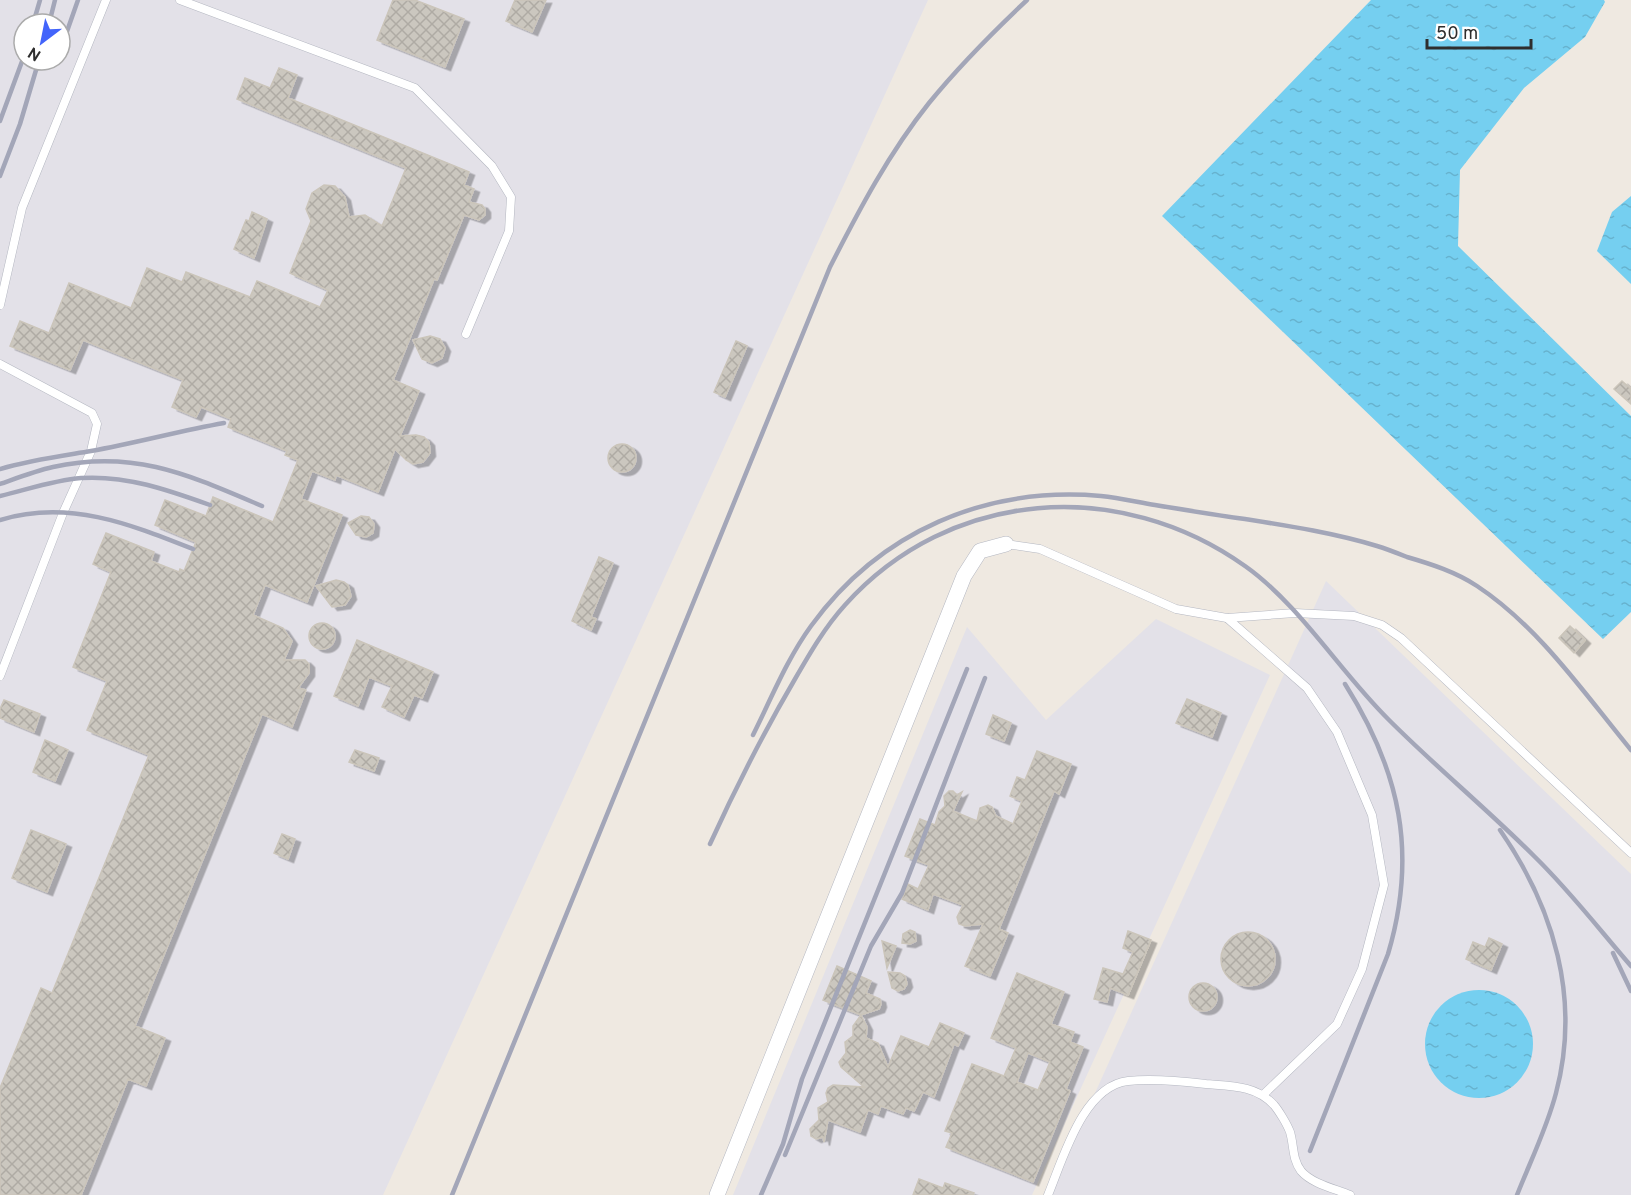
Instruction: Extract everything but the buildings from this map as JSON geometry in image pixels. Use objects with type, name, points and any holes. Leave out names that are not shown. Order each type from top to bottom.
[{"type":"street","points":[[717,1195],[964,576],[980,551],[1006,544]]},
{"type":"lane","points":[[0,305],[22,208],[106,0]]},
{"type":"lane","points":[[180,0],[416,88],[492,166],[512,197],[509,231],[466,334]]},
{"type":"lane","points":[[0,364],[92,413],[97,424],[91,451],[63,513],[0,676]]},
{"type":"lane","points":[[1006,544],[1040,549],[1176,609],[1227,618],[1295,613],[1354,616],[1382,625],[1401,638],[1631,853]]},
{"type":"lane","points":[[1227,618],[1307,688],[1337,732],[1372,815],[1384,885],[1362,969],[1337,1023],[1263,1095]]},
{"type":"lane","points":[[1048,1195],[1078,1121],[1101,1092],[1126,1081],[1179,1081],[1246,1088],[1263,1095],[1275,1106],[1290,1132],[1294,1156],[1302,1172],[1312,1179],[1350,1195]]},
{"type":"shaded area","points":[[0,0],[928,0],[383,1195],[0,1195]]},
{"type":"shaded area","points":[[1326,581],[1631,874],[1631,1195],[1049,1195]]},
{"type":"shaded area","points":[[1156,619],[1270,675],[1032,1195],[733,1195],[967,627],[1046,720]]},
{"type":"water","points":[[1371,0],[1604,0],[1605,2],[1585,37],[1524,88],[1460,170],[1458,246],[1631,416],[1631,612],[1603,639],[1162,216]]},
{"type":"water","points":[[1631,196],[1631,284],[1597,251],[1612,212]]},
{"type":"water","points":[[1479,990],[1500,994],[1517,1006],[1529,1023],[1533,1044],[1529,1065],[1517,1082],[1500,1094],[1479,1098],[1458,1094],[1441,1082],[1429,1065],[1425,1044],[1429,1023],[1441,1006],[1458,994]]},
{"type":"railway","points":[[36,12],[40,0]]},
{"type":"railway","points":[[52,12],[55,0]]},
{"type":"railway","points":[[72,17],[78,0]]},
{"type":"railway","points":[[452,1195],[830,267],[875,182],[914,122],[964,63],[1027,0]]},
{"type":"railway","points":[[0,121],[18,72]]},
{"type":"railway","points":[[0,176],[20,124],[35,72]]},
{"type":"railway","points":[[0,469],[224,423]]},
{"type":"railway","points":[[0,484],[46,469],[82,462],[135,463],[185,475],[262,506]]},
{"type":"railway","points":[[0,496],[61,481],[98,478],[131,481],[210,505]]},
{"type":"railway","points":[[753,735],[802,639],[839,593],[869,564],[903,540],[939,522],[977,508],[1017,499],[1058,495],[1101,496],[1311,530],[1377,546],[1452,573],[1477,586],[1521,621],[1560,662],[1631,750]]},
{"type":"railway","points":[[710,844],[761,739],[818,641],[845,605],[887,566],[934,537],[985,518],[1038,508],[1091,508],[1145,518],[1196,537],[1245,566],[1265,582],[1302,619],[1389,720],[1547,869],[1631,966]]},
{"type":"railway","points":[[0,520],[25,514],[74,513],[122,523],[193,549]]},
{"type":"railway","points":[[761,1195],[783,1144],[802,1079],[967,669]]},
{"type":"railway","points":[[785,1155],[871,946],[902,893],[985,678]]},
{"type":"railway","points":[[1310,1151],[1388,954],[1397,917],[1402,881],[1402,847],[1391,781],[1364,716],[1345,684]]},
{"type":"railway","points":[[1500,830],[1519,860],[1548,923],[1558,956],[1564,989],[1563,1058],[1556,1093],[1517,1195]]},
{"type":"railway","points":[[1613,953],[1631,991]]}]
